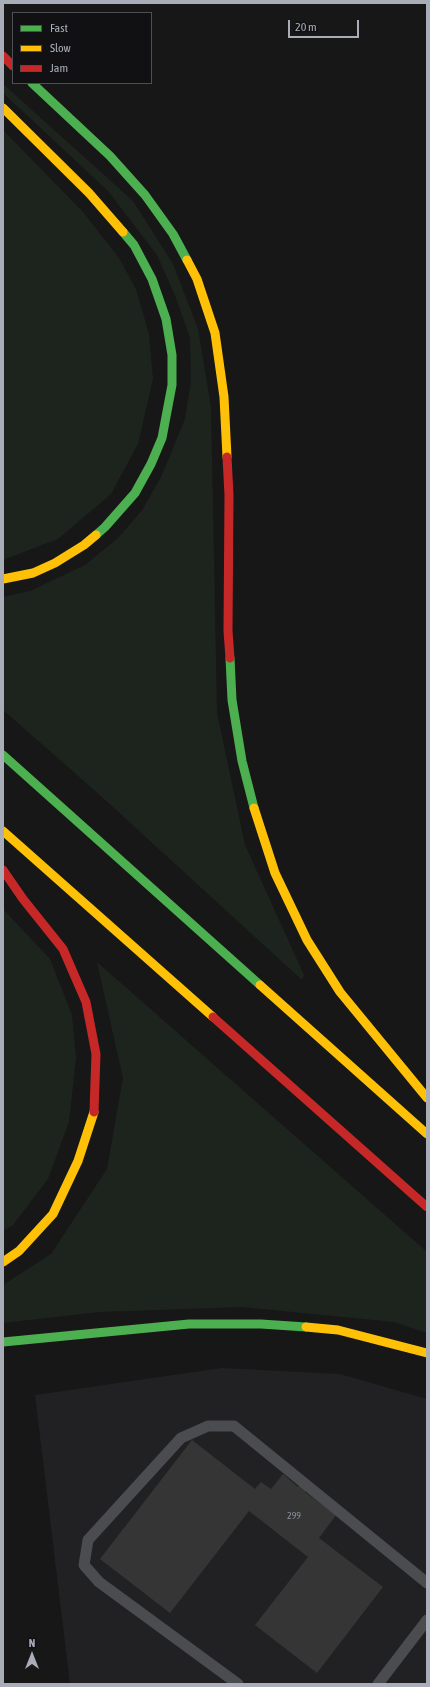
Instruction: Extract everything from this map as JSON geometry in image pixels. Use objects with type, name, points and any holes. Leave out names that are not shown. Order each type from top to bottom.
[{"type":"highway","points":[[3,56],[12,65]]},
{"type":"highway","points":[[33,84],[110,156],[145,195],[173,234],[196,279],[215,333],[224,397],[229,495],[228,631],[232,700],[242,761],[255,813],[276,873],[307,940],[340,992],[427,1098]]},
{"type":"highway","points":[[3,108],[89,193],[134,245],[152,279],[166,319],[172,355],[172,385],[162,438],[151,464],[135,493],[115,516],[84,545],[55,563],[34,573],[3,580]]},
{"type":"highway","points":[[3,112],[12,118]]},
{"type":"highway","points":[[3,755],[427,1134]]},
{"type":"highway","points":[[3,831],[427,1207]]},
{"type":"highway","points":[[3,870],[23,899],[63,949],[86,1002],[96,1054],[94,1114],[78,1162],[53,1214],[20,1251],[3,1262]]},
{"type":"highway","points":[[3,1342],[189,1324],[262,1324],[338,1330],[427,1352]]},
{"type":"lane","points":[[238,1684],[99,1582],[84,1565],[88,1540],[181,1438],[208,1426],[234,1426],[427,1583]]},
{"type":"lane","points":[[378,1684],[427,1620]]},
{"type":"shaded area","points":[[3,84],[133,201],[173,264],[198,329],[211,407],[217,713],[245,845],[304,975],[302,980],[102,797],[3,710],[3,597],[30,591],[85,565],[118,538],[143,509],[162,475],[185,419],[191,381],[190,338],[176,298],[157,255],[108,191],[3,93]]},
{"type":"shaded area","points":[[3,130],[83,212],[119,258],[136,289],[149,334],[153,379],[138,444],[111,494],[58,539],[3,560]]},
{"type":"shaded area","points":[[3,909],[50,959],[72,1015],[76,1057],[69,1122],[48,1179],[13,1225],[3,1231]]},
{"type":"shaded area","points":[[97,962],[427,1252],[427,1333],[394,1322],[242,1307],[99,1312],[3,1323],[3,1285],[51,1254],[107,1169],[123,1078]]},
{"type":"shaded area","points":[[222,1368],[340,1374],[427,1399],[427,1684],[70,1684],[35,1395]]},
{"type":"building","points":[[192,1440],[255,1489],[261,1482],[271,1489],[283,1474],[298,1487],[301,1483],[308,1489],[305,1492],[336,1515],[319,1538],[383,1587],[317,1673],[255,1625],[308,1557],[249,1511],[170,1613],[100,1559]]},
{"type":"traffic: fast","points":[[33,84],[110,156],[145,195],[173,234],[187,260]]},
{"type":"traffic: fast","points":[[96,535],[135,493],[151,464],[162,438],[172,385],[172,355],[166,319],[152,279],[134,245],[123,232]]},
{"type":"traffic: fast","points":[[230,658],[232,700],[242,761],[254,808]]},
{"type":"traffic: fast","points":[[3,755],[260,985]]},
{"type":"traffic: fast","points":[[3,1342],[189,1324],[261,1324],[306,1327]]},
{"type":"traffic: slow","points":[[3,108],[89,193],[123,232]]},
{"type":"traffic: slow","points":[[187,260],[197,279],[215,333],[224,397],[227,457]]},
{"type":"traffic: slow","points":[[3,579],[33,573],[55,563],[84,545],[96,535]]},
{"type":"traffic: slow","points":[[254,808],[275,873],[307,940],[340,992],[427,1098]]},
{"type":"traffic: slow","points":[[3,831],[213,1017]]},
{"type":"traffic: slow","points":[[260,985],[427,1134]]},
{"type":"traffic: slow","points":[[3,1262],[19,1251],[53,1214],[78,1161],[94,1112]]},
{"type":"traffic: slow","points":[[306,1327],[338,1330],[427,1353]]},
{"type":"traffic: jam","points":[[3,56],[12,65]]},
{"type":"traffic: jam","points":[[227,457],[229,495],[228,631],[230,658]]},
{"type":"traffic: jam","points":[[3,870],[23,899],[63,949],[86,1002],[96,1054],[94,1112]]},
{"type":"traffic: jam","points":[[213,1017],[427,1207]]}]
